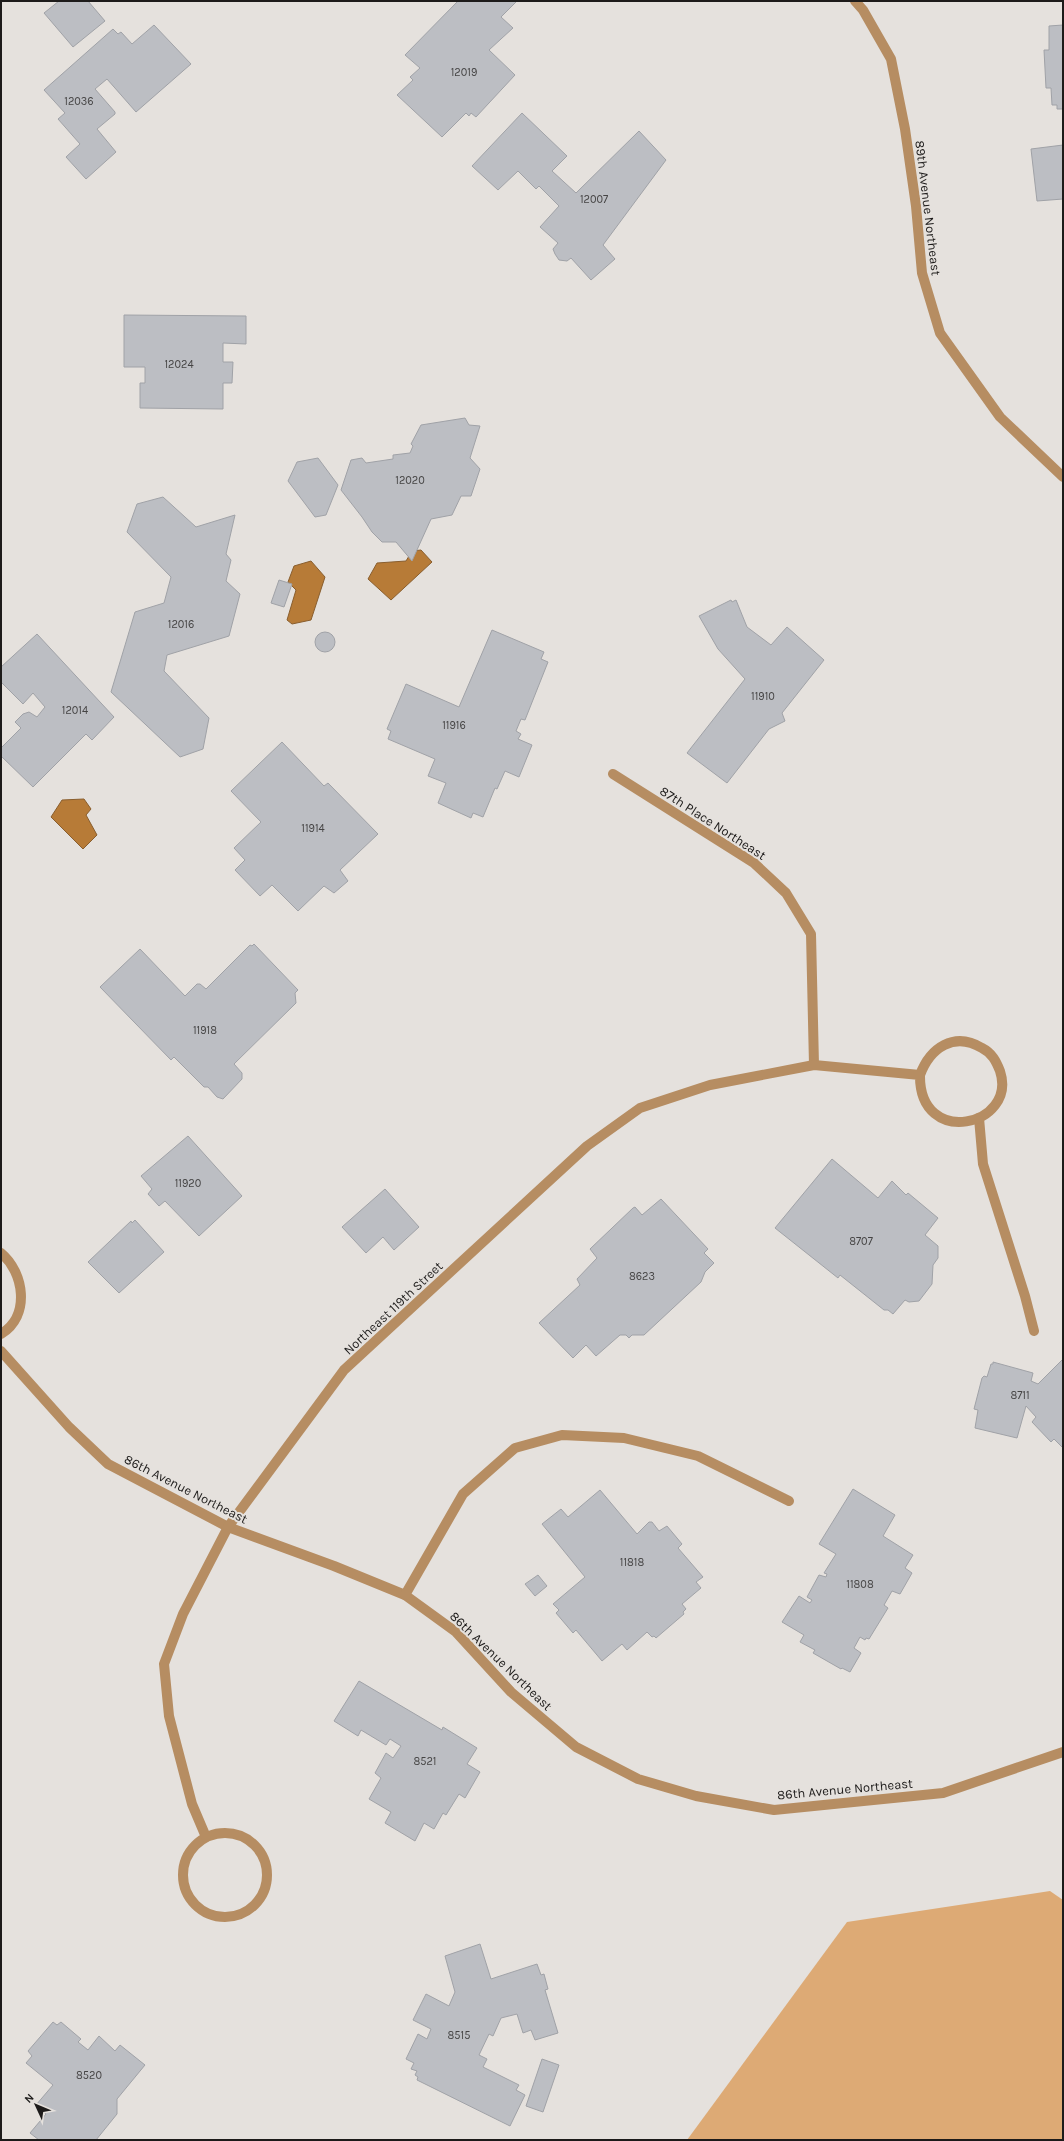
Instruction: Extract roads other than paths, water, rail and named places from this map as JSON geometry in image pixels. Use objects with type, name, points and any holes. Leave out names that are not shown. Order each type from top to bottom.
[{"type":"street","name":"89th Avenue Northeast","points":[[855,1],[863,10],[891,59],[909,160],[922,273],[940,333],[1000,417],[1063,477]]},
{"type":"street","name":"87th Place Northeast","points":[[613,774],[754,863],[786,893],[811,934],[814,1065]]},
{"type":"street","points":[[961,1041],[975,1044],[988,1051],[997,1062],[1001,1076],[1001,1090],[996,1103],[987,1114],[979,1118],[960,1123],[946,1120],[934,1114],[925,1102],[920,1089],[920,1075],[925,1062],[935,1051],[947,1044],[961,1041]]},
{"type":"street","name":"Northeast 119th Street","points":[[206,1837],[192,1804],[168,1716],[164,1664],[183,1614],[228,1527],[344,1370],[587,1146],[640,1108],[710,1085],[814,1065],[920,1075]]},
{"type":"street","points":[[979,1118],[983,1164],[1026,1296],[1034,1330]]},
{"type":"street","points":[[1,1253],[9,1260],[18,1273],[22,1288],[21,1304],[15,1319],[1,1334]]},
{"type":"street","name":"86th Avenue Northeast","points":[[1,1351],[69,1427],[108,1464],[228,1527],[334,1566],[405,1595],[456,1632],[511,1692],[576,1748],[638,1780],[696,1796],[774,1810],[943,1793],[1063,1752]]},
{"type":"street","points":[[405,1595],[463,1494],[515,1448],[562,1435],[624,1438],[698,1456],[789,1500]]},
{"type":"street","points":[[220,1833],[234,1834],[248,1840],[259,1850],[265,1862],[267,1877],[263,1892],[255,1904],[243,1912],[229,1917],[214,1915],[201,1910],[190,1900],[184,1887],[182,1872],[186,1858],[194,1846],[206,1837],[220,1833]]}]
